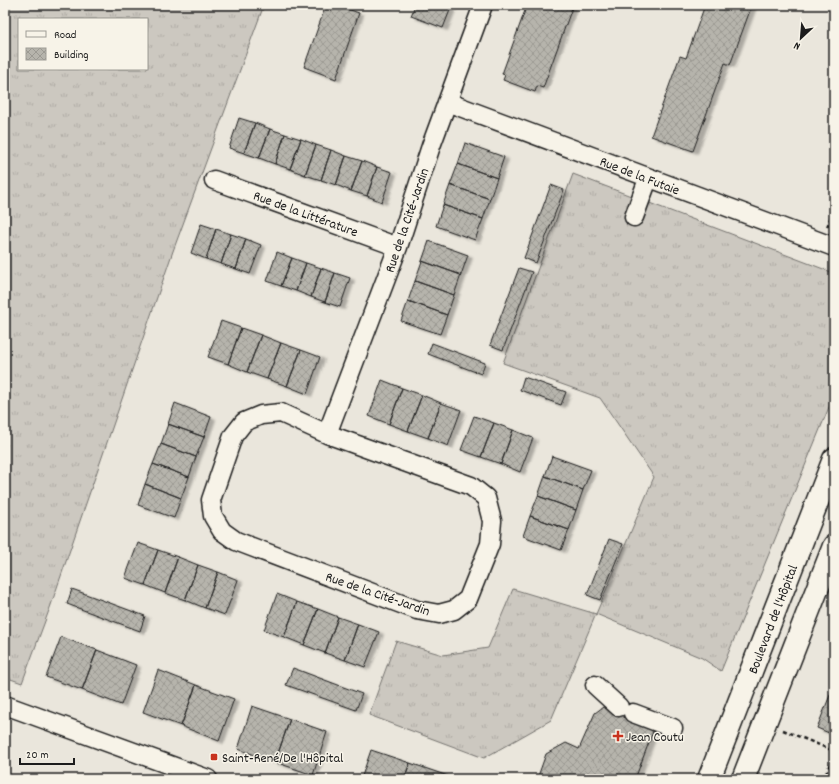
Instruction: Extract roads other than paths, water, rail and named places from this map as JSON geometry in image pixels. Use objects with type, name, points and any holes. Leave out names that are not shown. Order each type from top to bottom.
[{"type":"main road","name":"Boulevard de l'Hôpital","points":[[709,779],[834,459]]},
{"type":"main road","points":[[743,779],[834,546]]},
{"type":"street","name":"Rue de la Cité-Jardin","points":[[327,434],[398,247],[447,102],[483,5]]},
{"type":"street","name":"Rue de la Futaie","points":[[447,102],[834,247]]},
{"type":"street","points":[[634,217],[648,178]]},
{"type":"street","name":"Rue de la Littérature","points":[[214,180],[398,247]]},
{"type":"street","name":"Rue de la Cité-Jardin","points":[[281,413],[327,434],[471,486],[486,498],[492,521],[490,544],[468,599],[454,610],[438,614],[417,610],[236,541],[222,531],[213,516],[212,500],[233,436],[244,422],[261,415],[281,413]]},
{"type":"street","points":[[595,685],[626,710],[673,728]]},
{"type":"street","points":[[5,704],[208,779]]},
{"type":"place","name":"Jean Coutu","points":[[618,736]]},
{"type":"place","name":"Saint-René/De l'Hôpital","points":[[214,757]]}]
